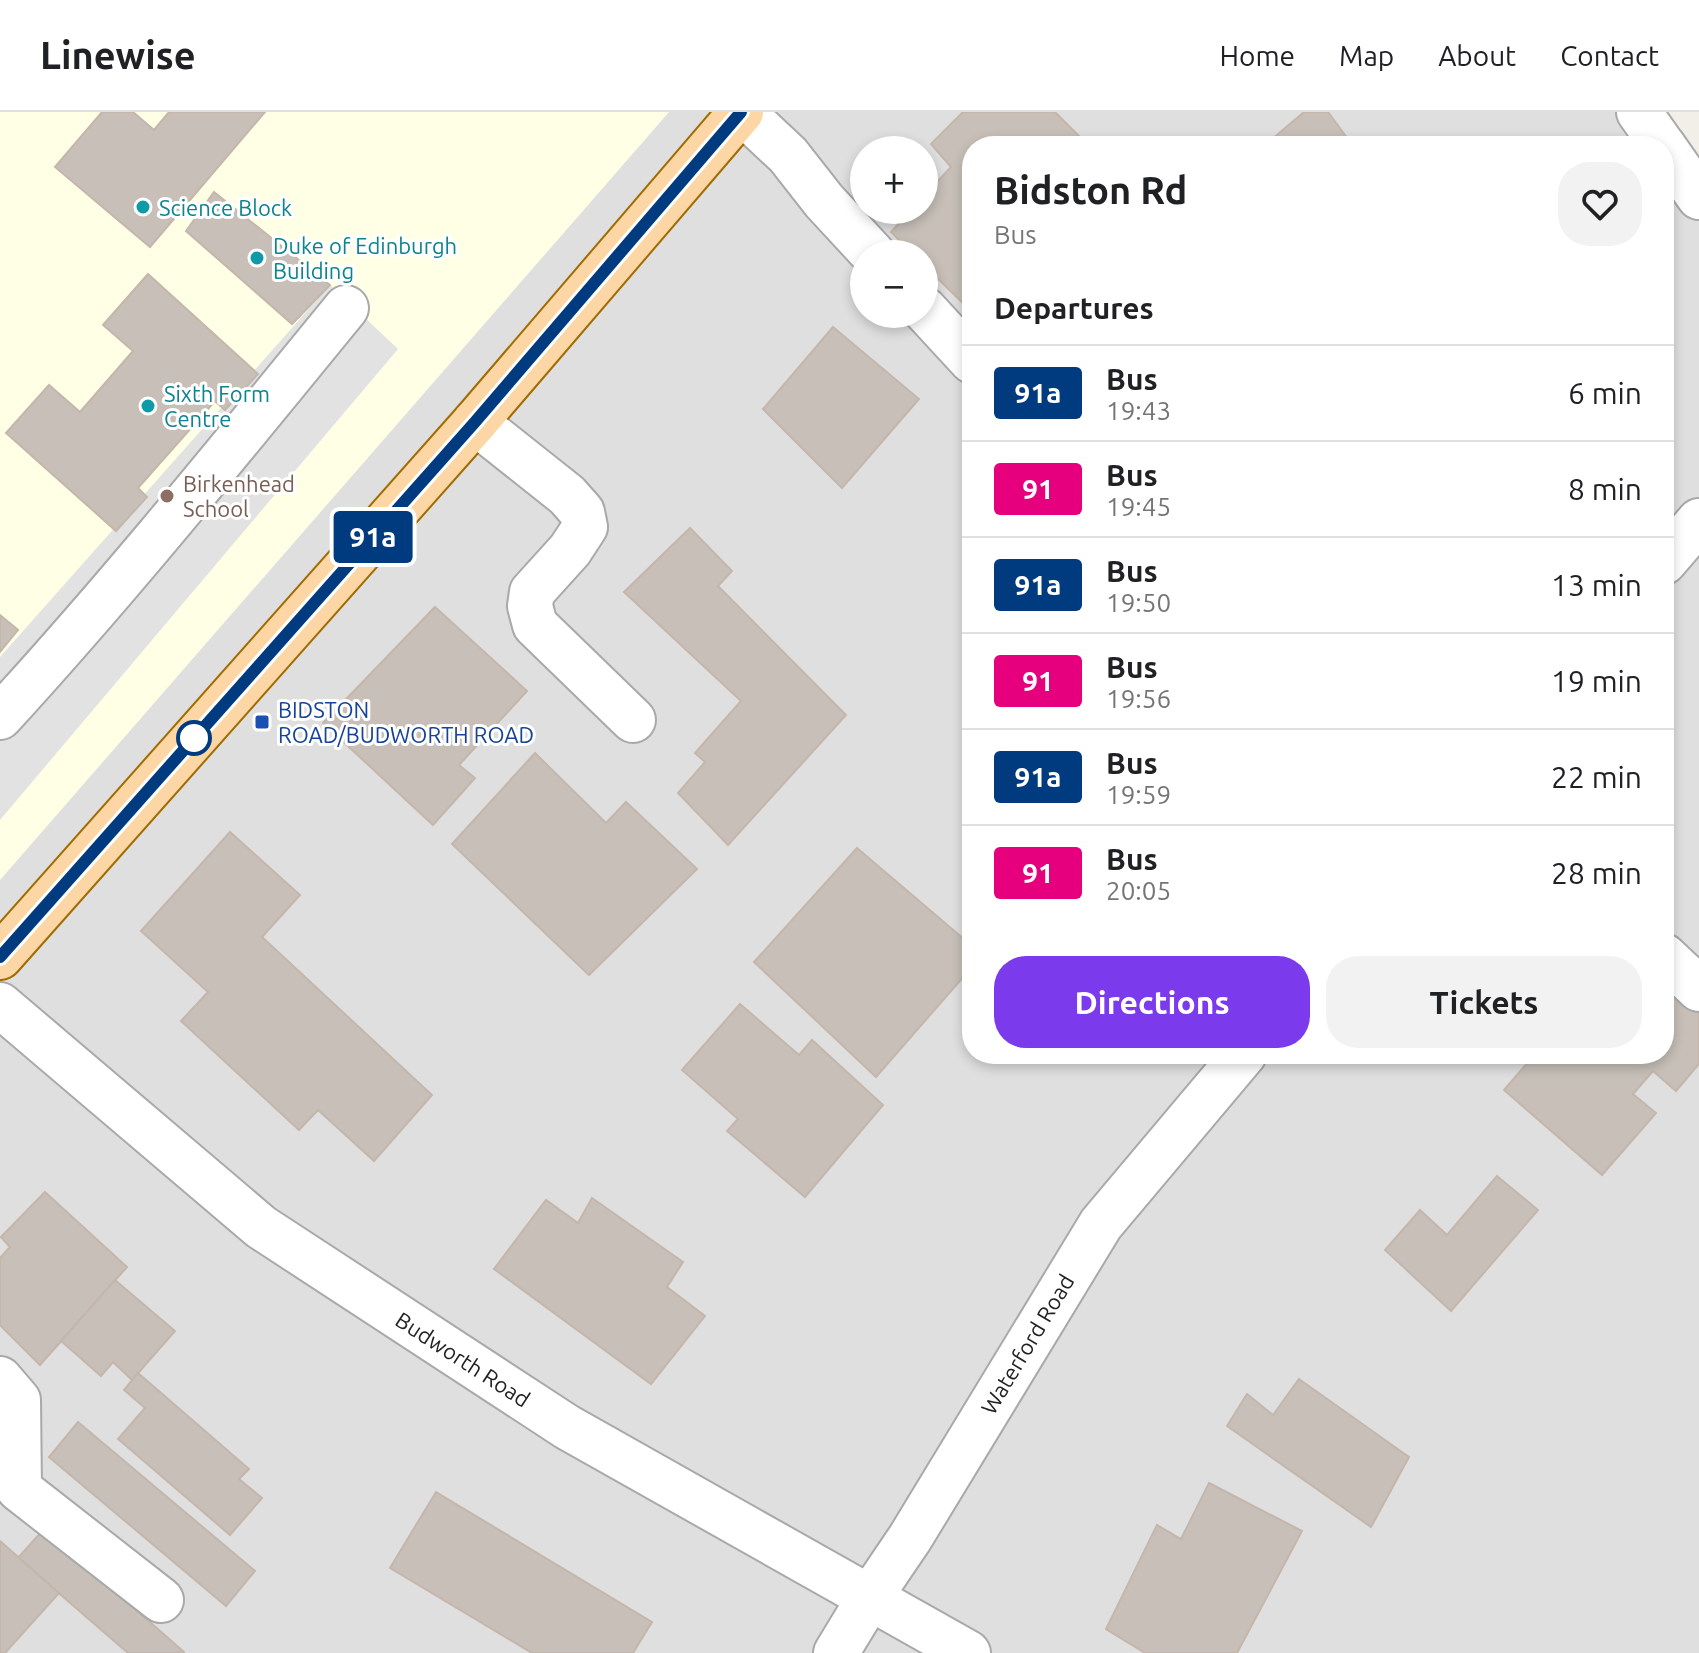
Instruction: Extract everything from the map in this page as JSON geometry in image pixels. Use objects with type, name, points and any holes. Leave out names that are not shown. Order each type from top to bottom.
[{"type":"main road","points":[[0,957],[475,422],[741,112]]},
{"type":"street","points":[[741,112],[788,155],[860,240]]},
{"type":"street","points":[[1639,112],[1656,136]]},
{"type":"street","points":[[1674,161],[1699,197]]},
{"type":"street","points":[[0,717],[183,508],[346,308]]},
{"type":"street","points":[[938,324],[962,350]]},
{"type":"street","points":[[475,422],[567,495],[582,512],[585,527],[570,550],[532,592],[532,615],[535,625],[633,720]]},
{"type":"street","points":[[1674,550],[1699,521]]},
{"type":"street","points":[[1674,965],[1699,989]]},
{"type":"street","name":"Budworth Road","points":[[0,1005],[261,1227],[567,1427],[968,1653]]},
{"type":"street","name":"Waterford Road","points":[[836,1653],[910,1538],[1101,1224],[1236,1064]]},
{"type":"street","points":[[0,1379],[18,1400],[19,1489],[161,1600]]},
{"type":"shaded area","points":[[0,112],[1640,112],[1661,136],[962,136],[962,1064],[1674,1064],[1674,152],[1699,181],[1699,1653],[0,1653]]},
{"type":"shaded area","name":"Birkenhead School","points":[[0,112],[669,112],[0,880]]},
{"type":"shaded area","points":[[330,285],[398,349],[0,820],[0,657]]},
{"type":"building","name":"Science Block","points":[[102,112],[133,112],[154,130],[169,112],[265,112],[150,247],[55,167]]},
{"type":"building","points":[[963,112],[1055,112],[1079,136],[962,136],[962,302],[938,279],[938,240],[899,240],[891,232],[898,224],[938,224],[938,181],[951,167],[938,152],[938,137]]},
{"type":"building","points":[[1304,112],[1328,112],[1346,136],[1276,136]]},
{"type":"building","name":"Duke of Edinburgh Building","points":[[214,192],[330,285],[292,324],[186,231]]},
{"type":"building","name":"Sixth Form Centre","points":[[148,274],[258,374],[225,410],[215,401],[138,488],[147,497],[116,531],[6,433],[49,385],[80,412],[133,351],[103,325]]},
{"type":"building","points":[[833,327],[919,399],[842,488],[763,409]]},
{"type":"building","points":[[690,528],[732,571],[718,586],[846,715],[728,845],[678,793],[705,762],[695,753],[741,701],[624,592]]},
{"type":"building","points":[[435,607],[527,691],[459,765],[475,778],[433,825],[323,723]]},
{"type":"building","points":[[0,615],[18,630],[0,652]]},
{"type":"building","points":[[535,753],[606,823],[626,802],[697,869],[589,975],[452,844]]},
{"type":"building","points":[[230,832],[300,895],[262,937],[432,1095],[374,1161],[318,1110],[299,1130],[181,1021],[208,992],[141,931]]},
{"type":"building","points":[[857,848],[962,937],[962,978],[876,1077],[754,962]]},
{"type":"building","points":[[1674,980],[1699,1001],[1699,1064],[1676,1091],[1653,1071],[1633,1094],[1656,1113],[1602,1175],[1504,1090],[1526,1064],[1674,1064]]},
{"type":"building","points":[[740,1004],[799,1055],[812,1040],[883,1105],[805,1197],[727,1131],[738,1119],[682,1070]]},
{"type":"building","points":[[1497,1176],[1538,1210],[1451,1311],[1385,1250],[1420,1210],[1447,1235]]},
{"type":"building","points":[[45,1192],[127,1267],[40,1365],[0,1325],[0,1258],[10,1247],[1,1237]]},
{"type":"building","points":[[592,1198],[683,1262],[667,1287],[705,1316],[651,1384],[494,1269],[546,1200],[578,1223]]},
{"type":"building","points":[[115,1280],[175,1331],[132,1380],[113,1362],[101,1376],[61,1341]]},
{"type":"building","points":[[138,1373],[249,1469],[239,1479],[262,1498],[230,1535],[118,1439],[145,1408],[124,1390]]},
{"type":"building","points":[[1299,1379],[1409,1457],[1371,1527],[1227,1426],[1247,1394],[1273,1415]]},
{"type":"building","points":[[78,1422],[255,1571],[226,1606],[49,1457]]},
{"type":"building","points":[[1209,1483],[1302,1531],[1237,1653],[1145,1653],[1106,1629],[1157,1525],[1181,1539]]},
{"type":"building","points":[[436,1492],[652,1622],[633,1653],[532,1653],[390,1568]]},
{"type":"building","points":[[44,1529],[184,1652],[128,1653],[18,1558]]},
{"type":"building","points":[[0,1541],[59,1593],[5,1653],[0,1653]]},
{"type":"bus line","name":"91a","points":[[0,957],[475,422],[741,112]]},
{"type":"place","name":"Science Block","points":[[143,207]]},
{"type":"place","name":"Duke of Edinburgh Building","points":[[257,258]]},
{"type":"place","name":"Sixth Form Centre","points":[[148,406]]},
{"type":"place","name":"Birkenhead School","points":[[167,496]]},
{"type":"place","name":"BIDSTON ROAD/BUDWORTH ROAD","points":[[262,722]]}]
